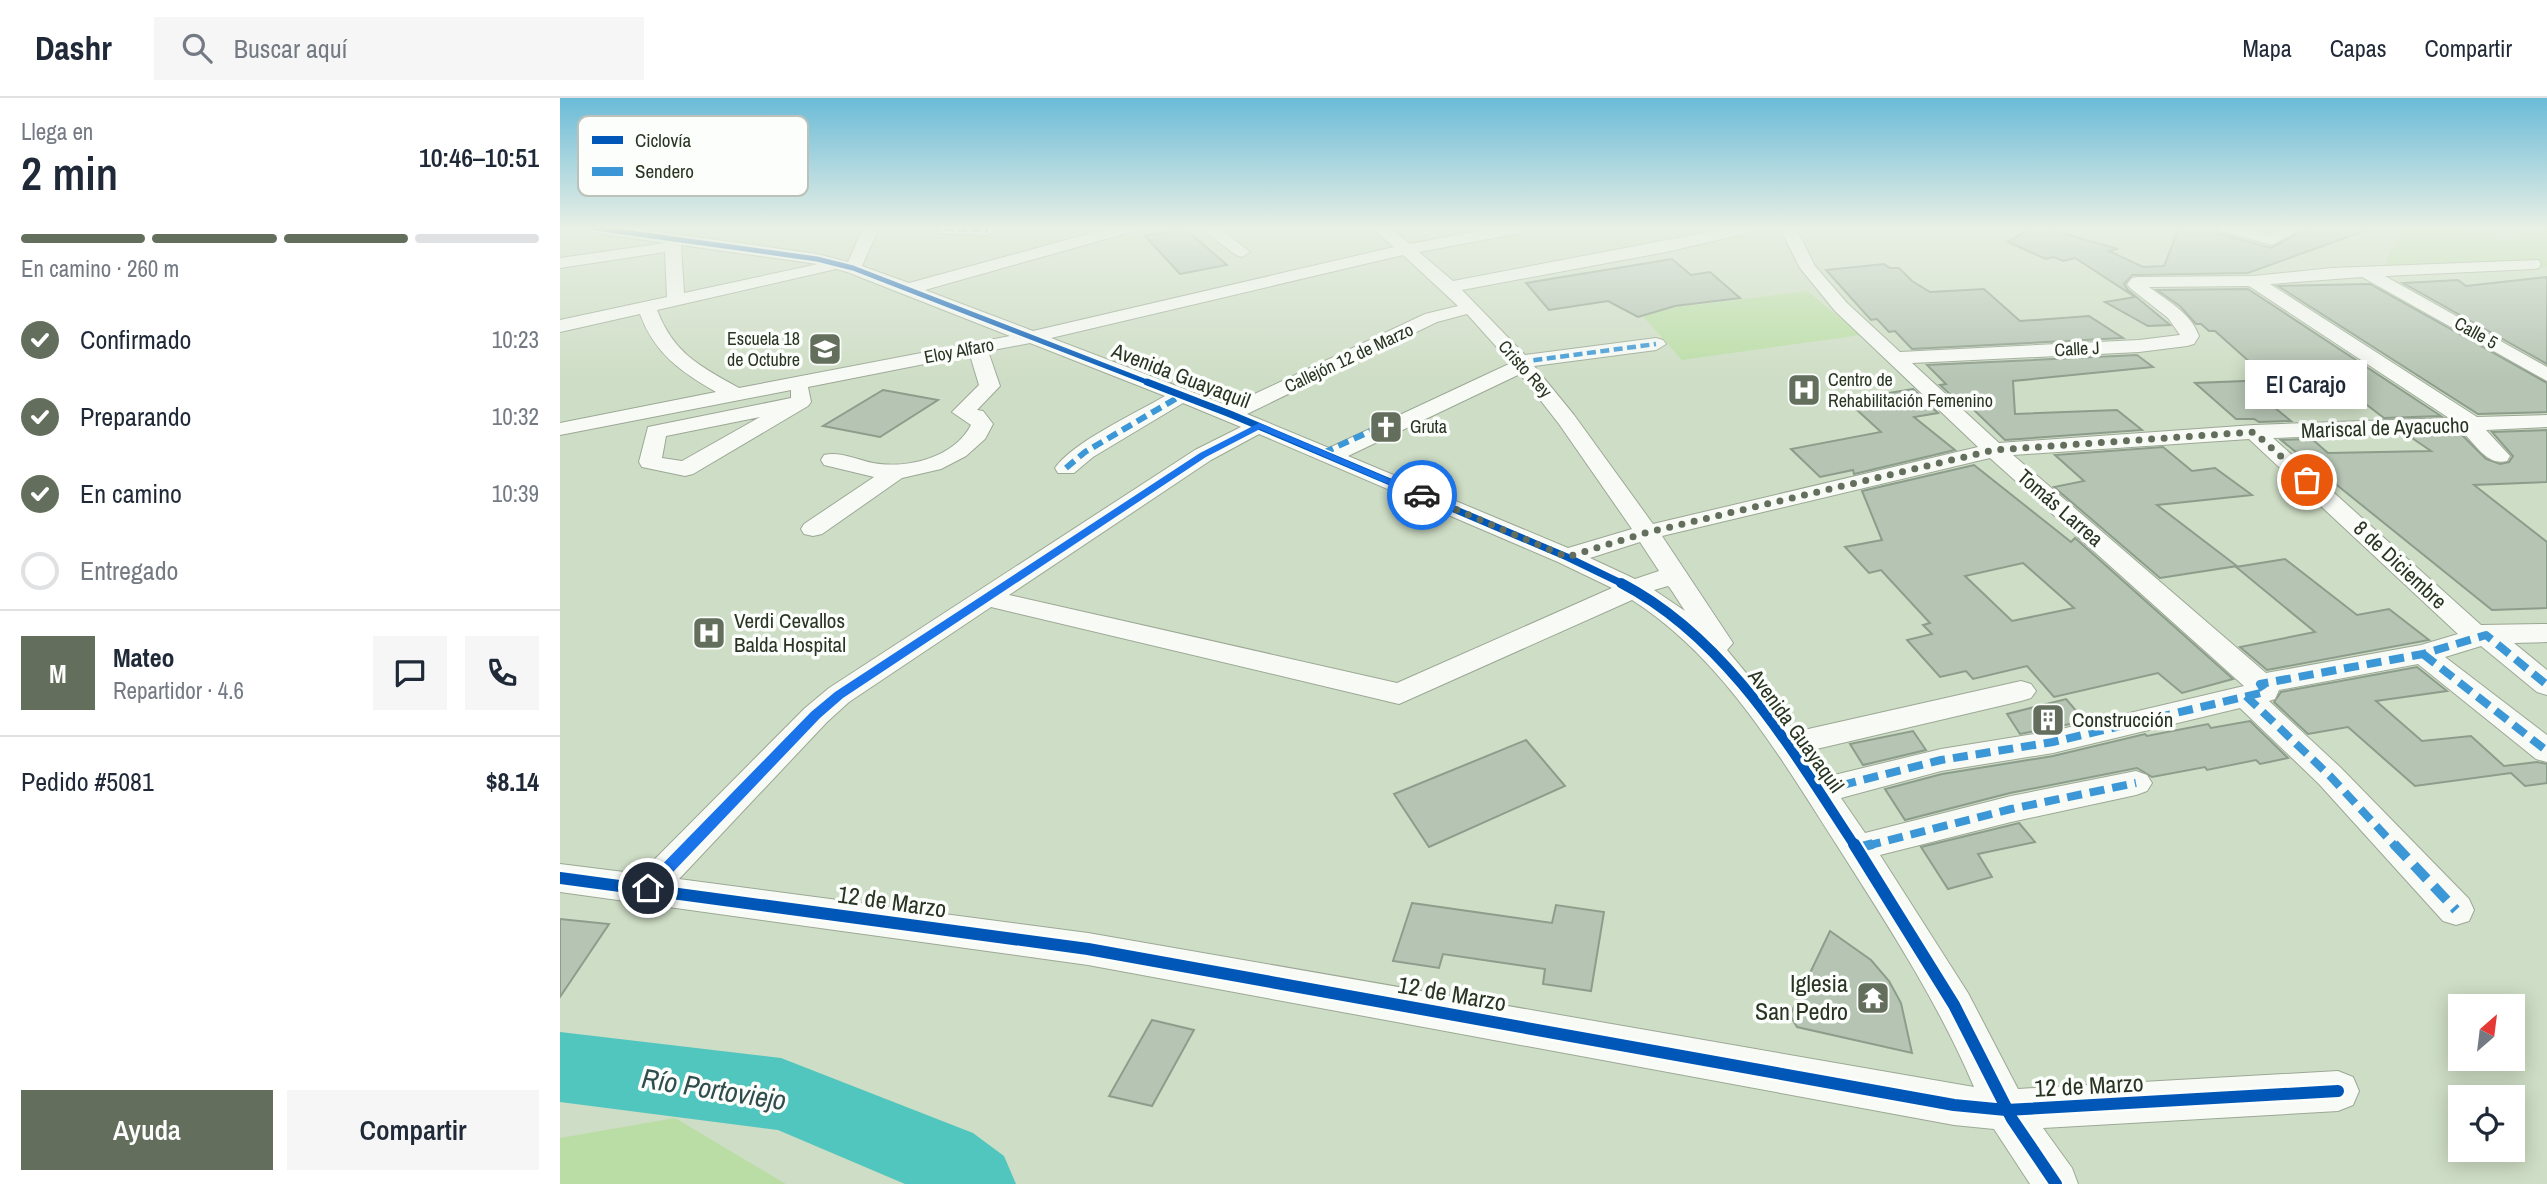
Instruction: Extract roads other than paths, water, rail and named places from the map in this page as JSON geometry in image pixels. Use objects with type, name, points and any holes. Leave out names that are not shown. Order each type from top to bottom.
[{"type":"street","points":[[673,279],[676,302]]},
{"type":"street","points":[[560,326],[787,279]]},
{"type":"street","name":"Avenida Guayaquil","points":[[881,279],[1182,395],[1326,454],[1567,557],[1633,589],[1672,615],[1704,644],[1759,704],[1788,745],[1857,848],[1973,1039],[2006,1110],[2056,1184]]},
{"type":"street","points":[[908,289],[945,279]]},
{"type":"street","name":"Eloy Alfaro","points":[[560,429],[736,394],[801,392],[977,348],[1281,279]]},
{"type":"street","name":"Cristo Rey","points":[[1441,279],[1552,399],[1674,575],[1759,704]]},
{"type":"street","points":[[1450,287],[1495,279]]},
{"type":"street","name":"Tomás Larrea","points":[[1816,279],[1894,358],[2253,690],[2456,910]]},
{"type":"street","points":[[2253,281],[2276,279]]},
{"type":"street","name":"Calle 5","points":[[2378,279],[2547,375]]},
{"type":"street","points":[[2253,281],[2472,425],[2499,456]]},
{"type":"street","name":"Calle J","points":[[1894,358],[2139,346],[2187,340],[2190,336],[2184,322],[2142,290],[2137,282],[2253,281]]},
{"type":"street","points":[[647,308],[652,325],[665,349],[685,365],[736,394]]},
{"type":"street","name":"Callejón 12 de Marzo","points":[[1230,414],[1431,318],[1470,308]]},
{"type":"street","points":[[1326,454],[1521,364],[1656,344]]},
{"type":"street","points":[[813,529],[897,472],[935,463],[954,455],[979,435],[982,424],[975,416],[963,412],[990,386],[977,348]]},
{"type":"street","points":[[801,392],[685,469],[650,462],[656,432],[801,392]]},
{"type":"street","points":[[1066,468],[1085,452],[1182,395]]},
{"type":"street","name":"Mariscal de Ayacucho","points":[[1567,557],[1645,533],[1994,450],[2288,431],[2303,444],[2314,448],[2396,445],[2398,442],[2392,428],[2547,421]]},
{"type":"street","points":[[648,888],[816,715],[839,695],[1203,455],[1259,426]]},
{"type":"street","name":"8 de Diciembre","points":[[2254,432],[2472,632],[2486,635],[2547,685]]},
{"type":"street","points":[[832,460],[897,472]]},
{"type":"street","points":[[987,598],[1399,694],[1633,589],[1674,575]]},
{"type":"street","points":[[1819,791],[1941,760],[2053,741],[2253,690],[2423,654],[2486,635],[2547,633]]},
{"type":"street","points":[[2423,654],[2547,751]]},
{"type":"street","points":[[1788,745],[2021,691]]},
{"type":"street","points":[[1857,848],[2011,809],[2136,783]]},
{"type":"street","name":"12 de Marzo","points":[[560,878],[1088,949],[1328,990],[1927,1101],[2006,1110],[2338,1091]]},
{"type":"waterway","name":"Río Portoviejo","points":[[560,1067],[781,1094],[945,1161],[976,1184]]},
{"type":"place","name":"Escuela 18 de Octubre","points":[[825,349]]},
{"type":"place","name":"Centro de Rehabilitación Femenino","points":[[1804,390]]},
{"type":"place","name":"Gruta","points":[[1386,427]]},
{"type":"place","name":"El Carajo","points":[[2307,480]]},
{"type":"place","name":"Verdi Cevallos Balda Hospital","points":[[709,633]]},
{"type":"place","name":"Construcción","points":[[2048,720]]},
{"type":"place","name":"Iglesia San Pedro","points":[[1873,998]]}]
